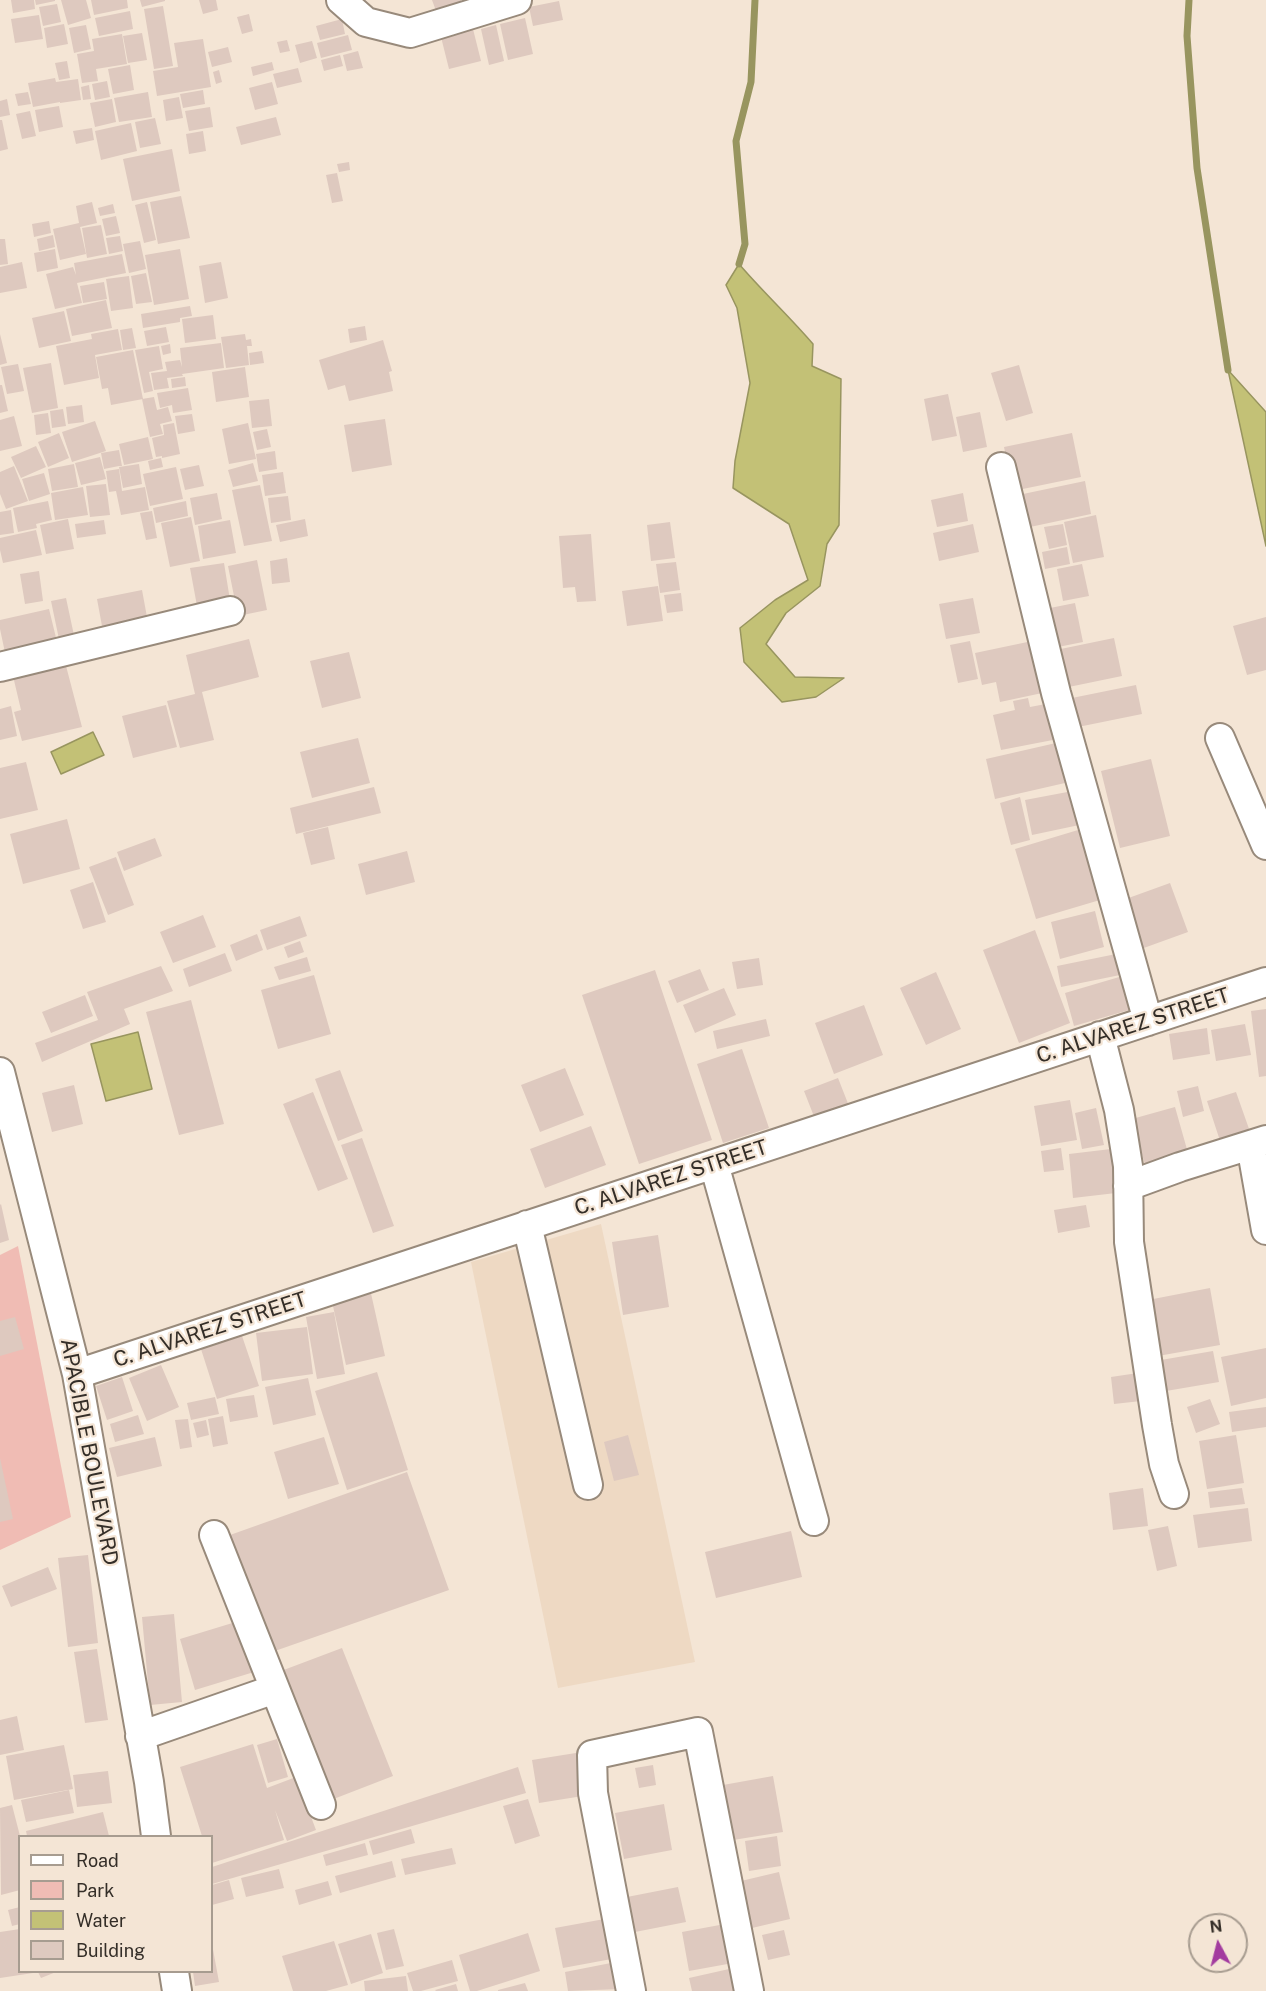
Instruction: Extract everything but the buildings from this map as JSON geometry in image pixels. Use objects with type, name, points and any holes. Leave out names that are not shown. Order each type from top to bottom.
[{"type":"street","points":[[341,0],[366,22],[410,33],[517,0]]},
{"type":"street","points":[[1001,467],[1056,693],[1148,1021]]},
{"type":"street","points":[[0,667],[230,611]]},
{"type":"street","points":[[1220,738],[1266,845]]},
{"type":"street","name":"C. ALVAREZ STREET","points":[[76,1374],[1266,982]]},
{"type":"street","points":[[1100,1036],[1119,1110],[1128,1166],[1129,1242],[1157,1425],[1164,1464],[1174,1494]]},
{"type":"street","name":"APACIBLE BOULEVARD","points":[[0,1072],[76,1374],[156,1835]]},
{"type":"street","points":[[1128,1186],[1258,1142],[1266,1230]]},
{"type":"street","points":[[714,1164],[814,1521]]},
{"type":"street","points":[[527,1225],[588,1485]]},
{"type":"street","points":[[214,1535],[321,1805]]},
{"type":"street","points":[[140,1736],[275,1689]]},
{"type":"street","points":[[631,1991],[593,1793],[592,1755],[698,1732],[749,1991]]},
{"type":"street","points":[[174,1973],[177,1991]]},
{"type":"shaded area","points":[[601,1224],[695,1662],[558,1688],[471,1262]]},
{"type":"green space","points":[[18,1246],[71,1517],[0,1550],[0,1255]]},
{"type":"water","points":[[739,264],[813,344],[812,366],[841,379],[839,525],[827,544],[820,586],[786,613],[766,644],[795,677],[844,678],[816,697],[782,702],[744,662],[740,628],[775,600],[808,580],[789,524],[733,488],[735,461],[750,383],[737,308],[726,285]]},
{"type":"water","points":[[1228,370],[1266,412],[1266,546]]},
{"type":"water","points":[[93,732],[104,755],[61,774],[51,752]]},
{"type":"water","points":[[138,1032],[152,1089],[106,1101],[91,1044]]},
{"type":"waterway","points":[[739,264],[745,244],[736,141],[751,82],[755,0]]},
{"type":"waterway","points":[[1189,0],[1187,36],[1197,168],[1228,370]]}]
